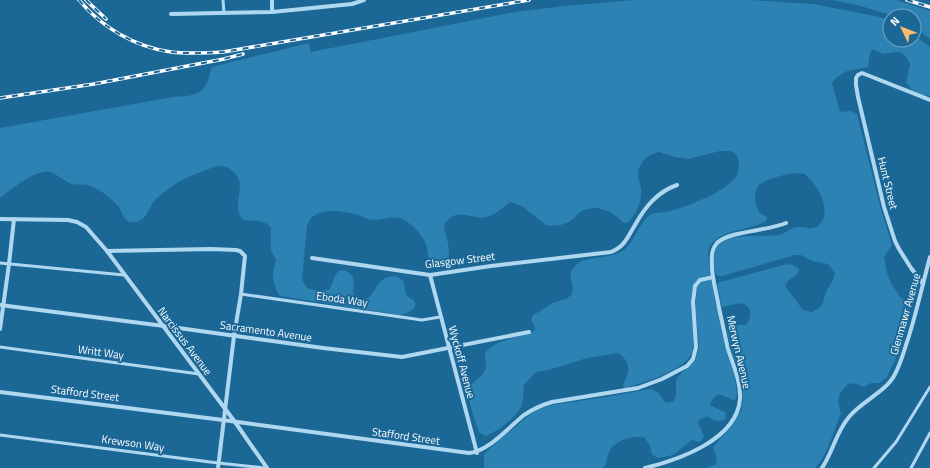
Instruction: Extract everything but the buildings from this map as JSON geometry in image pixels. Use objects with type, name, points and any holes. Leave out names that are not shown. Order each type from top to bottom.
[{"type":"street","points":[[272,0],[272,12]]},
{"type":"street","points":[[171,14],[272,12],[352,4],[364,0]]},
{"type":"street","name":"Hunt Street","points":[[923,284],[910,268],[899,250],[891,230],[884,207],[858,97],[856,78],[858,74],[862,73],[930,100]]},
{"type":"street","name":"Glasgow Street","points":[[312,258],[430,275],[491,266],[611,252],[618,249],[626,242],[646,206],[666,189],[677,185]]},
{"type":"street","points":[[0,219],[14,219],[0,329]]},
{"type":"street","name":"Narcissus Avenue","points":[[14,219],[68,220],[77,222],[86,227],[107,251],[164,326],[235,422],[266,468]]},
{"type":"street","name":"Merwyn Avenue","points":[[645,468],[689,454],[706,444],[727,428],[738,408],[740,395],[737,377],[728,347],[713,277],[711,251],[723,238],[786,224]]},
{"type":"street","points":[[107,251],[211,249],[236,250],[243,253],[245,261],[218,466]]},
{"type":"street","name":"Glenmawr Avenue","points":[[822,468],[828,460],[841,427],[850,416],[888,384],[894,376],[902,358],[913,324],[930,256]]},
{"type":"street","name":"Wyckoff Avenue","points":[[430,275],[477,453]]},
{"type":"street","points":[[477,453],[524,416],[540,406],[552,402],[638,388],[662,379],[686,366],[693,359],[696,347],[693,302],[695,286],[700,280],[713,277]]},
{"type":"street","name":"Sacramento Avenue","points":[[2,306],[402,357],[450,349],[529,332]]},
{"type":"street","name":"Stafford Street","points":[[0,392],[223,420],[469,454],[477,453]]},
{"type":"lane","points":[[223,0],[224,13]]},
{"type":"lane","points":[[0,263],[124,275]]},
{"type":"lane","name":"Eboda Way","points":[[241,294],[422,320],[440,317]]},
{"type":"lane","name":"Writt Way","points":[[0,347],[199,374]]},
{"type":"lane","points":[[874,468],[896,442],[930,387]]},
{"type":"lane","points":[[911,468],[930,433]]},
{"type":"lane","name":"Krewson Way","points":[[0,435],[218,466],[266,468]]},
{"type":"shaded area","points":[[635,0],[751,0],[813,4],[882,18],[882,48],[922,48],[922,41],[930,47],[930,96],[922,95],[911,90],[911,87],[906,83],[910,64],[905,56],[899,52],[884,54],[872,49],[868,67],[847,71],[837,77],[832,83],[840,112],[851,111],[857,114],[880,206],[892,245],[884,257],[887,273],[892,285],[900,297],[909,304],[910,312],[898,353],[887,377],[879,383],[871,383],[864,387],[853,383],[847,385],[840,393],[838,402],[841,413],[829,445],[821,461],[815,468],[707,468],[716,464],[717,459],[713,447],[732,426],[741,411],[743,400],[739,377],[727,331],[732,325],[746,325],[750,316],[748,308],[743,304],[722,307],[717,285],[720,282],[787,264],[792,265],[797,267],[799,270],[798,273],[788,281],[785,286],[803,310],[812,312],[822,304],[826,292],[834,278],[835,273],[828,264],[812,261],[801,255],[795,255],[722,276],[718,276],[716,274],[714,259],[716,249],[721,243],[729,239],[750,236],[779,235],[794,228],[813,228],[820,224],[824,213],[822,198],[812,182],[804,174],[794,173],[769,179],[760,184],[756,191],[755,202],[759,212],[767,217],[766,221],[723,235],[710,245],[708,253],[710,275],[700,278],[694,285],[692,294],[693,346],[691,354],[680,366],[662,376],[626,388],[624,388],[623,384],[626,380],[628,367],[625,359],[618,353],[587,358],[548,370],[536,372],[524,385],[523,402],[520,409],[502,427],[486,436],[479,432],[467,394],[469,387],[485,370],[485,353],[501,342],[528,334],[535,330],[531,320],[533,315],[551,304],[568,298],[572,293],[571,272],[580,262],[619,253],[628,246],[644,221],[652,214],[668,212],[686,206],[706,198],[724,188],[738,173],[739,167],[735,153],[720,151],[688,159],[659,152],[648,157],[640,165],[638,173],[641,189],[639,203],[636,212],[627,223],[624,223],[603,209],[591,208],[579,213],[565,224],[549,226],[523,207],[510,202],[496,213],[486,217],[464,215],[453,216],[444,226],[449,252],[446,263],[440,265],[431,265],[424,240],[416,229],[403,219],[395,218],[371,220],[344,212],[328,211],[321,212],[310,219],[307,226],[302,280],[307,288],[313,290],[329,290],[336,274],[338,271],[342,270],[352,275],[354,294],[359,299],[366,299],[383,279],[398,277],[404,282],[406,295],[414,301],[415,304],[411,311],[400,315],[280,296],[277,292],[273,279],[276,260],[271,250],[271,228],[263,222],[243,220],[239,215],[239,179],[229,168],[223,166],[192,175],[168,189],[153,202],[143,219],[135,222],[125,219],[117,205],[99,190],[87,185],[69,183],[56,174],[50,172],[44,172],[31,177],[17,185],[0,198],[0,128],[173,97],[193,95],[204,88],[212,67],[309,43],[311,52],[515,12]]},
{"type":"shaded area","points":[[832,0],[896,0],[921,8],[882,8],[882,13],[861,6]]},
{"type":"shaded area","points":[[922,8],[930,11],[930,39],[922,33]]},
{"type":"shaded area","points":[[711,279],[725,346],[735,377],[737,396],[735,401],[721,395],[718,395],[712,400],[710,405],[726,413],[726,418],[718,421],[707,416],[699,420],[698,423],[704,436],[701,441],[699,442],[692,440],[673,455],[658,458],[652,454],[650,446],[645,438],[636,437],[626,439],[616,444],[609,452],[606,464],[603,468],[484,468],[484,455],[488,450],[528,416],[540,409],[552,405],[651,389],[658,392],[666,403],[674,401],[677,378],[695,360],[699,346],[695,311],[697,287],[703,281]]},
{"type":"railway","points":[[79,0],[108,27],[132,40],[145,46],[171,52],[190,53],[223,52],[529,0]]},
{"type":"railway","points":[[86,0],[106,19]]},
{"type":"railway","points":[[907,0],[930,7]]},
{"type":"railway","points":[[0,98],[94,84],[243,54]]}]
